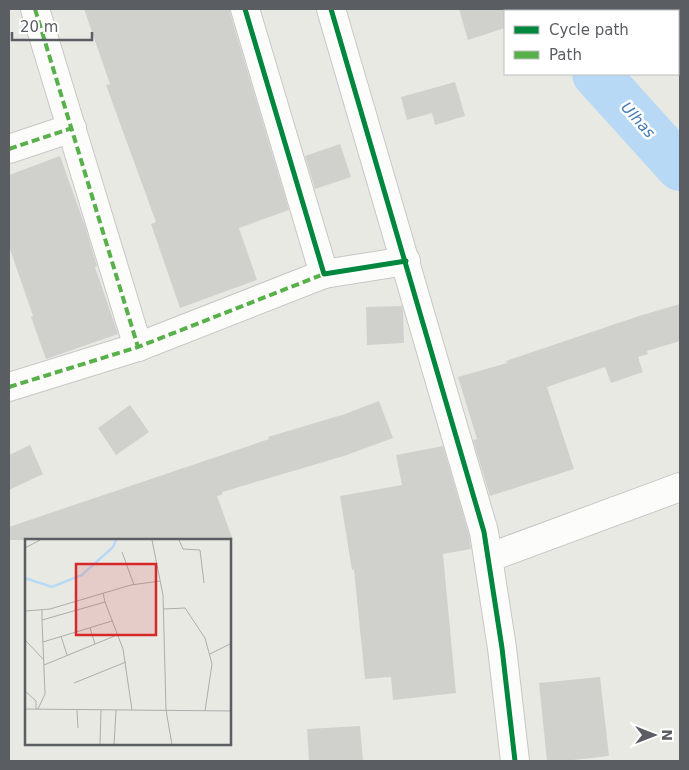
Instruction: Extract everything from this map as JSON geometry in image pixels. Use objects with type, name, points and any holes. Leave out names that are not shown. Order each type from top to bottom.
[{"type":"street","points":[[35,9],[138,347]]},
{"type":"street","points":[[245,9],[324,274]]},
{"type":"street","points":[[332,9],[484,532],[502,648],[515,761]]},
{"type":"street","points":[[9,149],[72,128]]},
{"type":"street","points":[[9,388],[138,347],[324,274],[406,261]]},
{"type":"street","points":[[488,558],[680,487]]},
{"type":"building","points":[[84,9],[230,9],[289,210],[239,228],[257,280],[180,308],[151,224],[156,222],[106,85],[110,84]]},
{"type":"building","points":[[459,9],[505,9],[504,28],[468,40]]},
{"type":"building","points":[[455,82],[465,116],[435,125],[432,113],[407,120],[401,97]]},
{"type":"building","points":[[340,144],[351,177],[315,189],[305,156]]},
{"type":"building","points":[[60,156],[85,226],[97,266],[95,267],[118,334],[46,359],[9,246],[9,175]]},
{"type":"building","points":[[680,304],[680,341],[647,351],[648,354],[638,357],[643,372],[611,383],[605,367],[547,387],[574,469],[490,496],[473,440],[477,439],[458,377],[507,363],[506,361]]},
{"type":"building","points":[[402,306],[404,343],[367,345],[366,307]]},
{"type":"building","points":[[379,401],[393,438],[344,456],[222,492],[222,495],[217,496],[233,540],[9,540],[9,527],[269,439],[268,437],[345,414]]},
{"type":"building","points":[[130,405],[149,432],[116,455],[98,428]]},
{"type":"building","points":[[30,445],[43,474],[9,490],[9,455]]},
{"type":"building","points":[[443,446],[469,535],[471,549],[443,554],[456,693],[393,700],[391,677],[365,679],[354,570],[352,570],[340,496],[402,485],[396,455]]},
{"type":"building","points":[[600,677],[609,756],[547,761],[539,683]]},
{"type":"building","points":[[360,726],[363,761],[309,761],[307,729]]},
{"type":"waterway","name":"Ulhas","points":[[597,75],[680,167]]},
{"type":"marked path","points":[[35,9],[138,347]]},
{"type":"marked path","points":[[9,149],[72,128]]},
{"type":"marked path","points":[[9,387],[138,347],[324,274]]},
{"type":"cycle path","points":[[245,9],[324,274],[406,261]]},
{"type":"cycle path","points":[[331,9],[484,532],[502,648],[515,761]]}]
